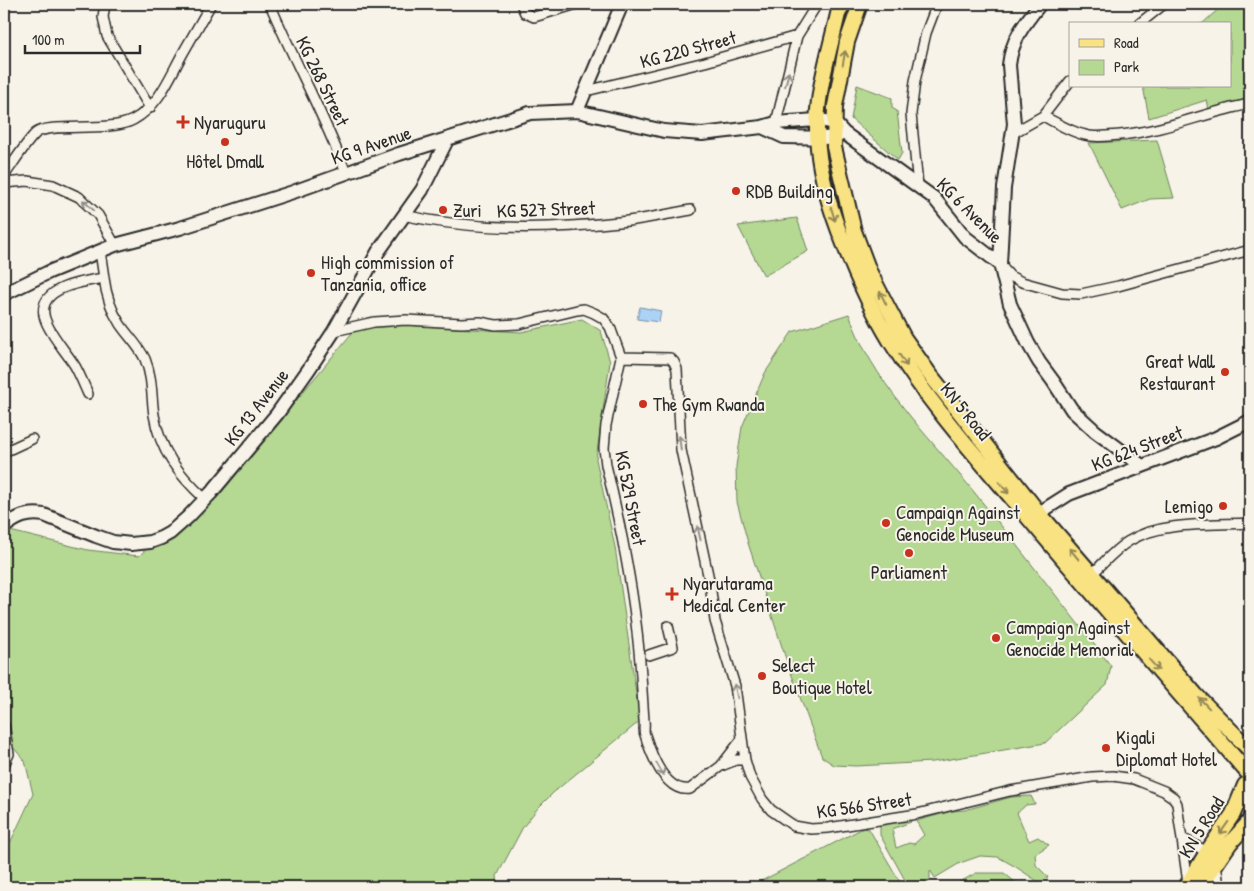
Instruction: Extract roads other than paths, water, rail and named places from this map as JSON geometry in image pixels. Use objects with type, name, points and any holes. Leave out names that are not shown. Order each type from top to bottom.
[{"type":"main road","points":[[577,111],[622,4]]},
{"type":"main road","name":"KN 5 Road","points":[[843,4],[838,14],[817,104],[818,150],[832,215],[851,263],[874,312],[896,349],[936,405],[1137,648],[1188,702],[1248,780],[1211,857],[1191,886]]},
{"type":"main road","name":"KN 5 Road","points":[[860,4],[847,42],[835,106],[834,122],[839,136],[834,147],[854,232],[869,271],[887,306],[904,338],[928,372],[1091,575],[1196,695],[1250,750]]},
{"type":"main road","points":[[1040,4],[1013,43],[1010,55],[1009,65],[1014,124],[1006,167],[1000,264],[1010,304],[1028,343],[1068,404],[1095,431],[1142,466]]},
{"type":"main road","name":"KG 9 Avenue","points":[[4,294],[50,272],[115,245],[180,228],[293,192],[399,154],[530,113],[577,111],[664,131],[692,133],[729,132],[762,128],[776,123],[816,120],[834,122]]},
{"type":"main road","name":"KG 9 Avenue","points":[[762,128],[784,137],[839,136]]},
{"type":"main road","name":"KG 6 Avenue","points":[[839,136],[934,198],[965,237],[1000,264]]},
{"type":"main road","name":"KG 13 Avenue","points":[[4,527],[22,516],[35,513],[113,542],[131,544],[150,542],[170,533],[205,499],[277,414],[310,369],[378,252],[422,190],[447,140]]},
{"type":"main road","name":"KG 624 Street","points":[[1040,512],[1069,494],[1216,438],[1250,421]]},
{"type":"main road","points":[[1226,725],[1250,739]]},
{"type":"main road","points":[[1211,857],[1230,843],[1250,821]]},
{"type":"street","points":[[105,4],[103,17],[107,36],[150,108]]},
{"type":"street","points":[[4,176],[36,133],[47,129],[114,126],[133,120],[150,108],[166,86],[211,4]]},
{"type":"street","name":"KG 268 Street","points":[[270,4],[292,55],[331,133],[346,173]]},
{"type":"street","points":[[521,4],[525,13],[534,17],[577,4]]},
{"type":"street","points":[[776,123],[797,36],[817,4]]},
{"type":"street","points":[[918,186],[911,114],[915,81],[926,33],[937,4]]},
{"type":"street","points":[[1142,22],[1164,4]]},
{"type":"street","name":"KG 220 Street","points":[[586,91],[705,62],[797,36]]},
{"type":"street","points":[[1013,133],[1044,116],[1069,82]]},
{"type":"street","points":[[1044,116],[1068,130],[1085,135],[1103,136],[1143,132],[1166,127],[1250,104]]},
{"type":"street","points":[[4,183],[27,181],[53,185],[79,197],[98,215],[115,245]]},
{"type":"street","name":"KG 527 Street","points":[[403,215],[483,227],[520,228],[620,222],[691,210]]},
{"type":"street","name":"KG 6 Avenue","points":[[1000,264],[1010,276],[1022,282],[1062,293],[1080,294],[1118,286],[1250,250]]},
{"type":"street","points":[[100,251],[110,306],[144,356],[150,371],[153,386],[154,414],[159,438],[167,456],[178,471],[205,499]]},
{"type":"street","points":[[88,394],[76,368],[48,326],[44,315],[45,304],[50,295],[59,288],[104,278]]},
{"type":"street","points":[[334,330],[374,322],[406,320],[519,324],[584,309],[603,318],[615,339],[621,357]]},
{"type":"street","name":"KG 566 Street","points":[[621,357],[670,358],[677,368],[681,450],[710,584],[715,621],[735,686],[745,760],[750,777],[764,802],[787,822],[802,828],[811,829],[917,814],[1010,791],[1092,778],[1113,776],[1134,779],[1164,791],[1174,798],[1179,814],[1191,886]]},
{"type":"street","name":"KG 529 Street","points":[[621,357],[606,425],[604,456],[629,574],[642,680],[644,733],[659,770],[665,778],[679,788],[684,790],[690,789],[721,766]]},
{"type":"street","points":[[4,452],[32,439]]},
{"type":"street","points":[[1091,575],[1127,542],[1147,532],[1178,526],[1250,522]]},
{"type":"street","points":[[649,655],[673,647],[668,626]]},
{"type":"street","points":[[4,725],[10,754],[4,765]]},
{"type":"street","points":[[721,766],[742,739]]},
{"type":"street","points":[[721,766],[736,760],[745,760]]},
{"type":"street","points":[[1182,838],[1211,857],[1218,887]]},
{"type":"water","points":[[640,307],[661,311],[659,322],[637,319]]},
{"type":"place","name":"Nyaruguru","points":[[183,122]]},
{"type":"place","name":"Hôtel Dmall","points":[[225,142]]},
{"type":"place","name":"RDB Building","points":[[736,191]]},
{"type":"place","name":"Zuri","points":[[443,210]]},
{"type":"place","name":"High commission of Tanzania, office","points":[[311,273]]},
{"type":"place","name":"Great Wall Restaurant","points":[[1225,372]]},
{"type":"place","name":"The Gym Rwanda","points":[[643,404]]},
{"type":"place","name":"Lemigo","points":[[1223,506]]},
{"type":"place","name":"Campaign Against Genocide Museum","points":[[886,523]]},
{"type":"place","name":"Parliament","points":[[909,553]]},
{"type":"place","name":"Nyarutarama Medical Center","points":[[672,594]]},
{"type":"place","name":"Campaign Against Genocide Memorial","points":[[996,638]]},
{"type":"place","name":"Select Boutique Hotel","points":[[762,676]]},
{"type":"place","name":"Kigali Diplomat Hotel","points":[[1106,748]]}]
